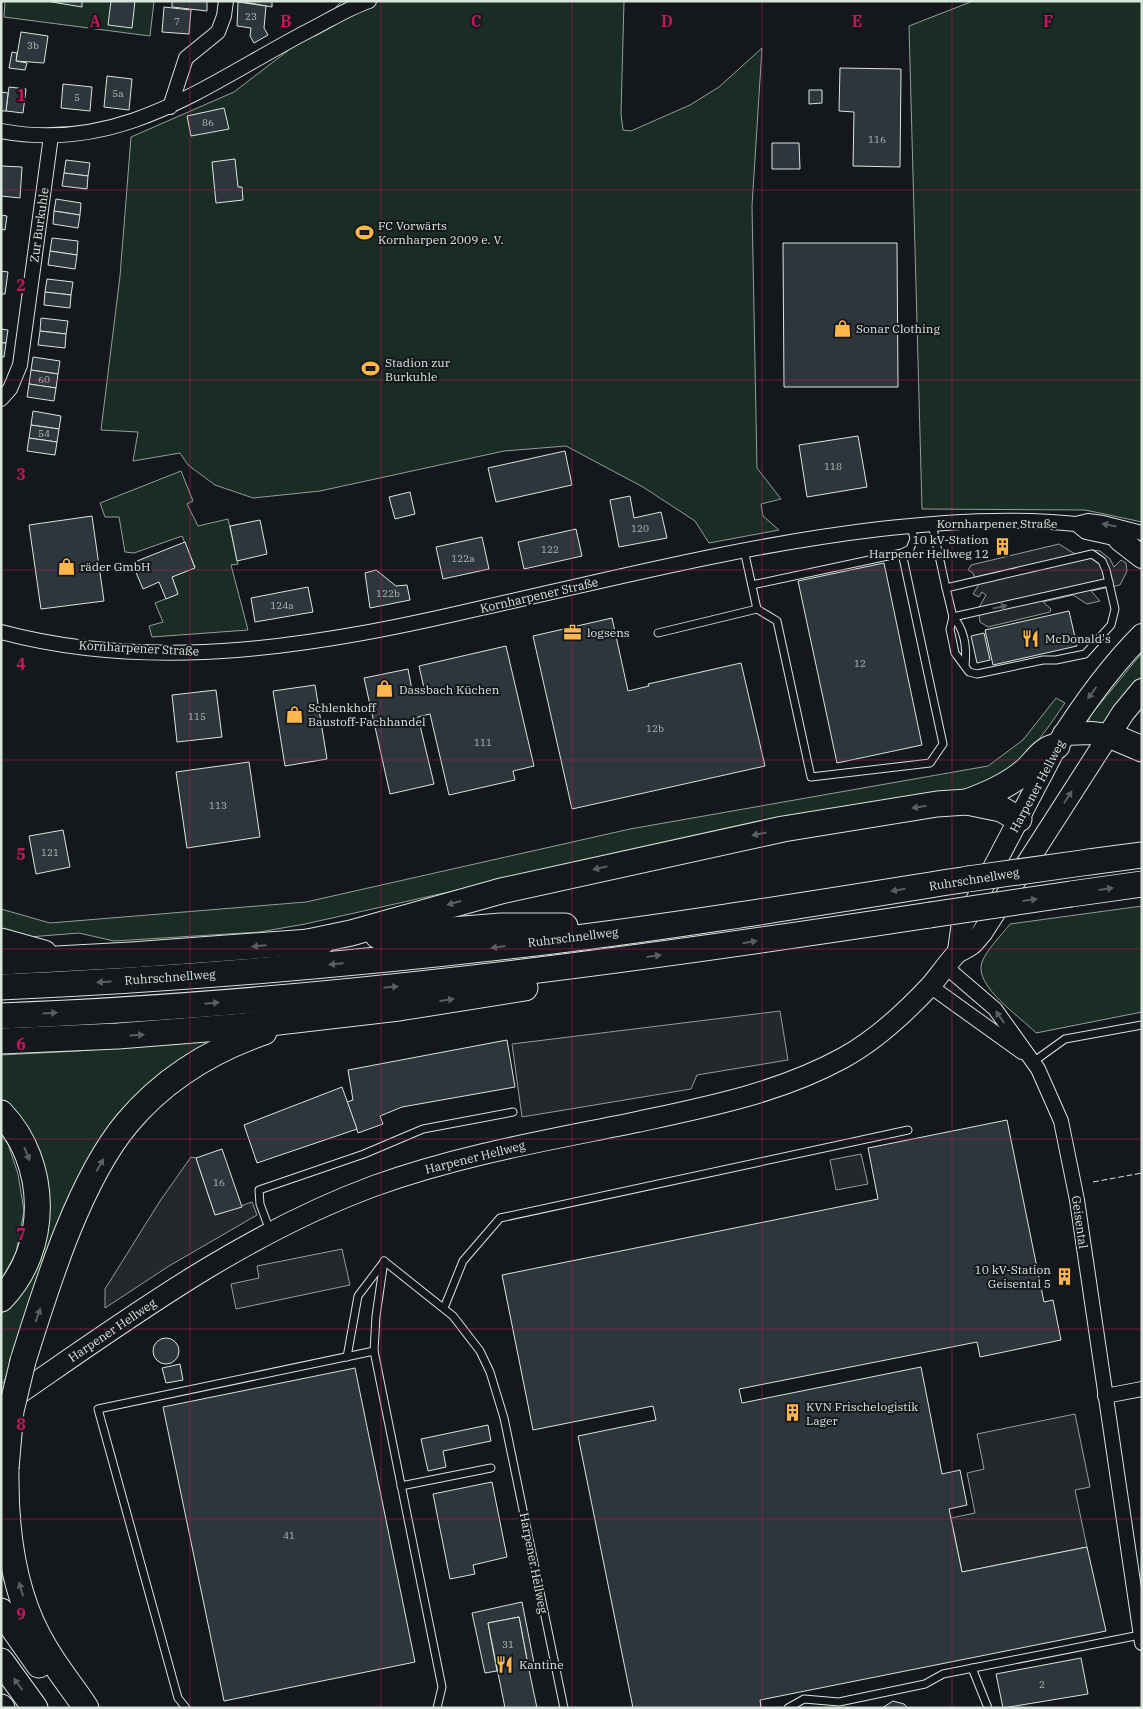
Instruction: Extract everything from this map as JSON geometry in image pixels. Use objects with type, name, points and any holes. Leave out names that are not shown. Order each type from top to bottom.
[{"type":"highway","points":[[1109,735],[1142,749]]},
{"type":"highway","points":[[968,802],[1002,787],[1025,771],[1046,748],[1061,740]]},
{"type":"highway","points":[[308,942],[351,933],[484,895],[635,860],[783,829],[937,804],[968,802],[1001,809],[1019,819]]},
{"type":"highway","name":"Ruhrschnellweg","points":[[1,987],[184,976],[355,962],[554,940],[685,923],[1142,855]]},
{"type":"highway","points":[[1,1016],[253,1000],[606,963],[1142,884]]},
{"type":"highway","points":[[1,962],[88,958],[501,926],[630,926],[685,923]]},
{"type":"highway","points":[[1,941],[38,952],[88,958]]},
{"type":"highway","points":[[1,1042],[168,1032],[326,1017],[516,990],[606,963]]},
{"type":"highway","points":[[86,1708],[45,1648],[27,1611],[10,1540],[6,1507],[6,1468],[11,1411],[23,1361],[43,1300],[80,1203],[108,1151],[128,1122],[154,1096],[181,1074],[243,1040],[278,1028],[326,1017]]},
{"type":"highway","points":[[1,1113],[17,1133],[30,1160],[35,1176],[38,1203],[34,1237],[27,1260],[19,1278],[1,1299]]},
{"type":"highway","points":[[1,1611],[70,1708]]},
{"type":"highway","points":[[1,1661],[35,1708]]},
{"type":"main road","points":[[1120,540],[1142,556]]},
{"type":"main road","points":[[1122,654],[1123,643],[1142,622]]},
{"type":"main road","name":"Harpener Hellweg","points":[[952,959],[961,929],[1061,740],[1095,689],[1122,654],[1142,635]]},
{"type":"main road","name":"Harpener Hellweg","points":[[1,1406],[182,1283],[234,1250],[364,1190],[444,1163],[703,1108],[759,1093],[843,1058],[880,1032],[930,986],[952,959],[972,945],[982,933],[1029,856],[1123,713],[1142,690]]},
{"type":"main road","points":[[1061,740],[1091,733],[1109,735]]},
{"type":"main road","points":[[1019,819],[1027,834],[1029,856]]},
{"type":"street","points":[[170,107],[186,58],[218,32],[224,16],[226,1]]},
{"type":"street","points":[[1,131],[51,136],[93,132],[134,122],[170,107],[275,48],[369,1]]},
{"type":"street","name":"Zur Burkuhle","points":[[1,399],[10,389],[20,365],[51,136]]},
{"type":"street","name":"Kornharpener Straße","points":[[1,632],[38,641],[108,650],[232,651],[290,646],[432,620],[744,550],[804,539],[932,524],[1021,521],[1076,524],[1088,521],[1142,533]]},
{"type":"street","name":"Kornharpener Straße","points":[[1076,524],[1086,532],[1132,541],[1142,546]]},
{"type":"street","name":"Geisental","points":[[952,959],[995,1009],[1038,1069],[1061,1120],[1071,1164],[1105,1396],[1136,1568],[1141,1639]]},
{"type":"street","name":"Geisental","points":[[930,986],[1031,1059]]},
{"type":"street","points":[[1105,1396],[1142,1388]]},
{"type":"lane","points":[[932,524],[952,617],[950,629],[955,653],[970,672],[977,674],[1043,660],[1056,660],[1085,654],[1111,625],[1116,610],[1102,561],[1092,554],[946,588]]},
{"type":"lane","points":[[752,585],[902,554],[910,549],[914,539],[911,526]]},
{"type":"lane","points":[[744,550],[758,609],[777,621],[811,777],[930,763],[943,744],[902,554]]},
{"type":"lane","points":[[952,617],[1109,582]]},
{"type":"lane","points":[[658,633],[758,609]]},
{"type":"lane","points":[[952,617],[962,626],[966,653],[965,666]]},
{"type":"lane","points":[[1031,1059],[1065,1039],[1142,1025]]},
{"type":"lane","points":[[270,1232],[260,1204],[259,1190],[364,1154],[423,1129],[513,1112]]},
{"type":"lane","points":[[444,1308],[463,1262],[500,1218],[908,1130]]},
{"type":"lane","points":[[384,1261],[376,1316],[374,1351],[442,1687],[437,1708]]},
{"type":"lane","points":[[347,1357],[358,1296],[384,1261]]},
{"type":"lane","name":"Harpener Hellweg","points":[[384,1261],[453,1316],[480,1351],[490,1372],[504,1418],[564,1708]]},
{"type":"lane","points":[[186,1708],[178,1698],[98,1408],[374,1351]]},
{"type":"lane","points":[[401,1486],[491,1468]]},
{"type":"lane","points":[[788,1708],[804,1699],[840,1702],[859,1699],[926,1684],[943,1674],[1141,1639]]},
{"type":"lane","points":[[972,1668],[988,1708]]},
{"type":"lane","points":[[859,1699],[860,1708]]},
{"type":"green space","points":[[5,1],[154,1],[150,36],[4,17]]},
{"type":"green space","name":"FC Vorwärts Kornharpen 2009 e. V.","points":[[342,1],[624,1],[621,114],[623,130],[631,131],[690,105],[719,87],[762,48],[752,206],[757,468],[781,499],[761,504],[763,516],[779,530],[709,543],[695,521],[643,487],[566,446],[504,451],[320,491],[253,498],[215,485],[188,465],[180,453],[133,461],[138,432],[101,430],[120,276],[131,137],[234,92],[307,36]]},
{"type":"green space","points":[[973,1],[1142,1],[1142,522],[1085,510],[922,509],[909,26]]},
{"type":"green space","points":[[181,471],[193,501],[187,504],[198,526],[228,519],[238,564],[231,565],[248,630],[152,637],[149,626],[163,622],[155,603],[178,594],[172,577],[195,567],[182,536],[134,553],[125,552],[119,517],[105,517],[100,503]]},
{"type":"green space","points":[[1142,653],[1142,676],[1101,727],[1089,722],[1089,717]]},
{"type":"green space","points":[[1056,698],[1065,703],[1038,741],[1018,762],[983,787],[651,847],[305,924],[260,932],[114,941],[79,933],[29,937],[1,929],[1,909],[50,923],[306,902],[630,829],[988,766],[1023,740]]},
{"type":"green space","points":[[1142,906],[1142,1012],[1036,1033],[1000,1001],[985,981],[981,971],[984,957],[1010,924]]},
{"type":"green space","points":[[215,1040],[171,1067],[131,1101],[30,1308],[4,1382],[1,1384],[1,1314],[15,1301],[41,1248],[1,1101],[1,1055]]},
{"type":"green space","points":[[1,1136],[8,1144],[18,1174],[24,1211],[16,1253],[1,1280]]},
{"type":"shaded area","points":[[1059,544],[1075,554],[1093,550],[1100,551],[1110,559],[1114,567],[1121,560],[1126,563],[1127,571],[1120,585],[1091,591],[1100,601],[1087,604],[1073,595],[1043,602],[1051,609],[1050,612],[988,627],[980,622],[978,609],[986,595],[982,592],[979,597],[973,594],[978,586],[973,573],[968,570],[971,565]]},
{"type":"shaded area","points":[[780,1011],[788,1060],[697,1075],[691,1089],[522,1117],[512,1044]]},
{"type":"shaded area","points":[[861,1154],[868,1184],[836,1190],[830,1160]]},
{"type":"shaded area","points":[[191,1157],[196,1158],[215,1215],[252,1202],[257,1215],[169,1266],[105,1308],[105,1289],[160,1201]]},
{"type":"shaded area","points":[[342,1249],[350,1285],[236,1309],[231,1284],[259,1278],[257,1266]]},
{"type":"shaded area","points":[[1075,1414],[1090,1487],[1075,1490],[1087,1547],[962,1572],[951,1518],[975,1513],[967,1473],[984,1469],[977,1434]]},
{"type":"building","points":[[46,1],[82,1],[82,7]]},
{"type":"building","points":[[111,1],[135,1],[132,28],[108,25]]},
{"type":"building","points":[[172,1],[207,1],[207,11],[172,7]]},
{"type":"building","points":[[238,1],[272,1],[272,7]]},
{"type":"building","points":[[238,2],[266,6],[264,28],[268,35],[254,43],[250,36],[251,28],[237,26]]},
{"type":"building","points":[[164,7],[191,10],[189,34],[162,32]]},
{"type":"building","points":[[21,32],[48,36],[44,63],[16,61]]},
{"type":"building","points":[[12,52],[17,53],[16,61],[27,63],[25,70],[9,68]]},
{"type":"building","points":[[840,68],[901,69],[900,167],[853,166],[854,112],[839,111]]},
{"type":"building","points":[[107,76],[132,79],[129,110],[104,107]]},
{"type":"building","points":[[63,84],[92,87],[90,111],[61,108]]},
{"type":"building","points":[[9,87],[26,89],[23,113],[6,111]]},
{"type":"building","points":[[809,90],[822,90],[822,103],[809,104]]},
{"type":"building","points":[[1,92],[8,93],[6,111],[1,111]]},
{"type":"building","points":[[224,108],[229,129],[191,136],[187,116]]},
{"type":"building","points":[[772,143],[799,143],[800,169],[772,169]]},
{"type":"building","points":[[235,159],[238,187],[242,187],[243,200],[216,203],[212,162]]},
{"type":"building","points":[[66,160],[90,163],[88,176],[64,173]]},
{"type":"building","points":[[1,166],[22,167],[20,198],[1,196]]},
{"type":"building","points":[[64,173],[88,176],[87,189],[62,186]]},
{"type":"building","points":[[56,199],[81,203],[80,215],[54,211]]},
{"type":"building","points":[[54,211],[80,215],[78,228],[53,224]]},
{"type":"building","points":[[1,215],[7,216],[5,230],[1,229]]},
{"type":"building","points":[[52,238],[78,241],[77,255],[50,251]]},
{"type":"building","points":[[783,243],[897,243],[898,387],[784,387]]},
{"type":"building","points":[[50,251],[77,255],[75,269],[48,265]]},
{"type":"building","points":[[1,271],[8,272],[5,294],[1,294]]},
{"type":"building","points":[[47,279],[73,282],[71,295],[45,292]]},
{"type":"building","points":[[45,292],[71,295],[70,308],[44,305]]},
{"type":"building","points":[[41,318],[68,321],[66,334],[40,331]]},
{"type":"building","points":[[1,329],[8,330],[6,343],[1,343]]},
{"type":"building","points":[[40,331],[66,334],[65,348],[38,345]]},
{"type":"building","points":[[1,343],[6,343],[4,357],[1,357]]},
{"type":"building","points":[[33,357],[60,361],[58,374],[31,370]]},
{"type":"building","points":[[31,370],[58,374],[56,388],[29,384]]},
{"type":"building","points":[[29,384],[56,388],[54,401],[27,397]]},
{"type":"building","points":[[33,411],[61,416],[59,429],[31,425]]},
{"type":"building","points":[[31,425],[59,429],[57,442],[29,438]]},
{"type":"building","points":[[858,436],[867,487],[807,497],[799,445]]},
{"type":"building","points":[[29,438],[57,442],[55,455],[27,451]]},
{"type":"building","points":[[565,451],[572,485],[496,502],[488,468]]},
{"type":"building","points":[[410,492],[415,514],[395,519],[389,497]]},
{"type":"building","points":[[630,496],[634,518],[661,512],[667,538],[619,547],[610,500]]},
{"type":"building","points":[[92,516],[104,601],[41,609],[29,525]]},
{"type":"building","points":[[260,520],[267,554],[237,561],[230,526]]},
{"type":"building","points":[[576,529],[582,556],[524,569],[518,542]]},
{"type":"building","points":[[482,537],[489,569],[443,579],[436,547]]},
{"type":"building","points":[[185,542],[195,568],[172,577],[178,594],[166,599],[159,582],[143,589],[132,563]]},
{"type":"building","name":"10 kV-Station Harpener Hellweg 12","points":[[1005,542],[1007,548],[1000,549],[999,544]]},
{"type":"building","points":[[884,563],[922,745],[837,763],[798,581]]},
{"type":"building","points":[[376,570],[396,586],[407,585],[410,600],[370,608],[365,573]]},
{"type":"building","points":[[308,587],[313,612],[255,622],[251,598]]},
{"type":"building","name":"McDonald's","points":[[1069,611],[1077,646],[993,665],[985,630]]},
{"type":"building","points":[[612,618],[628,691],[649,686],[648,684],[741,663],[765,766],[572,809],[533,636]]},
{"type":"building","points":[[984,633],[990,660],[977,663],[971,636]]},
{"type":"building","points":[[506,646],[534,766],[513,771],[515,780],[449,795],[430,714],[418,717],[434,784],[390,794],[364,678],[408,669],[412,690],[424,688],[419,666]]},
{"type":"building","points":[[315,685],[327,759],[285,766],[273,691]]},
{"type":"building","points":[[216,690],[222,737],[177,742],[172,695]]},
{"type":"building","points":[[249,762],[260,837],[187,848],[176,772]]},
{"type":"building","points":[[63,830],[70,867],[36,874],[29,836]]},
{"type":"building","points":[[507,1040],[515,1087],[402,1107],[380,1116],[383,1124],[358,1133],[347,1102],[353,1100],[348,1070]]},
{"type":"building","points":[[342,1087],[357,1129],[257,1163],[244,1125]]},
{"type":"building","name":"KVN Frischelogistik Lager","points":[[1007,1120],[1044,1302],[1053,1300],[1061,1340],[980,1357],[977,1342],[739,1389],[742,1403],[921,1367],[942,1474],[960,1470],[967,1505],[949,1509],[962,1572],[1087,1547],[1106,1631],[760,1700],[761,1708],[633,1708],[578,1436],[656,1420],[653,1406],[533,1430],[502,1275],[878,1199],[868,1148]]},
{"type":"building","points":[[222,1149],[242,1207],[215,1215],[196,1158]]},
{"type":"building","points":[[166,1338],[175,1342],[179,1351],[175,1360],[166,1364],[157,1360],[153,1351],[157,1342]]},
{"type":"building","points":[[180,1364],[183,1380],[166,1383],[162,1368]]},
{"type":"building","points":[[355,1368],[415,1662],[224,1701],[163,1407]]},
{"type":"building","points":[[488,1425],[491,1441],[443,1451],[446,1467],[428,1471],[421,1439]]},
{"type":"building","points":[[492,1482],[507,1557],[473,1565],[475,1574],[450,1579],[433,1494]]},
{"type":"building","points":[[522,1602],[534,1663],[528,1665],[519,1617],[488,1623],[497,1671],[485,1673],[472,1613]]},
{"type":"building","points":[[519,1617],[537,1708],[505,1708],[488,1623]]},
{"type":"building","points":[[1081,1658],[1088,1694],[1003,1708],[996,1674]]},
{"type":"building","points":[[893,1701],[904,1704],[908,1708],[882,1708]]},
{"type":"fence","points":[[1093,1182],[1142,1173]]},
{"type":"place","name":"FC Vorwärts Kornharpen 2009 e. V.","points":[[364,232]]},
{"type":"place","name":"Sonar Clothing","points":[[842,328]]},
{"type":"place","name":"Stadion zur Burkuhle","points":[[371,369]]},
{"type":"place","name":"10 kV-Station Harpener Hellweg 12","points":[[1003,546]]},
{"type":"place","name":"räder GmbH","points":[[66,566]]},
{"type":"place","name":"logsens","points":[[573,632]]},
{"type":"place","name":"McDonald's","points":[[1031,638]]},
{"type":"place","name":"Dassbach Küchen","points":[[385,689]]},
{"type":"place","name":"Schlenkhoff Baustoff-Fachhandel","points":[[294,714]]},
{"type":"place","name":"10 kV-Station Geisental 5","points":[[1065,1276]]},
{"type":"place","name":"KVN Frischelogistik Lager","points":[[792,1413]]},
{"type":"place","name":"Kantine","points":[[505,1664]]}]
